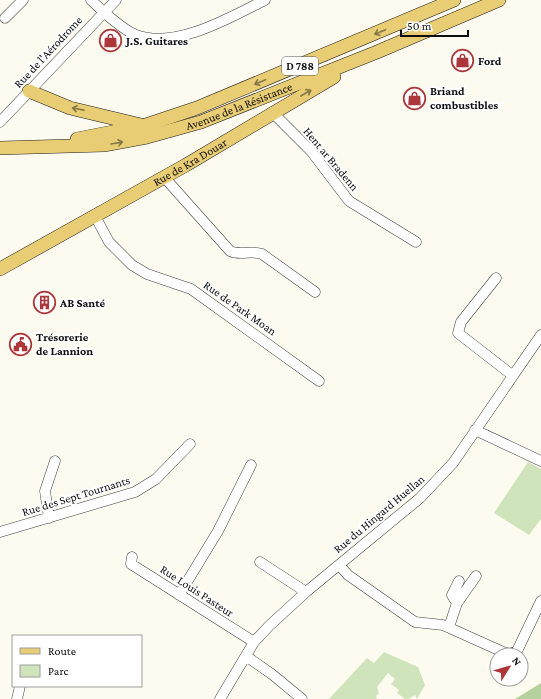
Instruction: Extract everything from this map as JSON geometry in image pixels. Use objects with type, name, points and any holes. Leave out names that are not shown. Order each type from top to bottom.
[{"type":"main road","name":"Avenue de la Résistance","points":[[36,147],[143,126],[197,108],[454,0]]},
{"type":"main road","name":"Avenue de la Résistance","points":[[0,148],[104,145],[147,137],[201,122],[377,52],[499,0]]},
{"type":"main road","name":"Rue de Kra Douar","points":[[0,269],[164,177],[272,112],[377,52]]},
{"type":"main road","points":[[29,91],[70,108],[143,126]]},
{"type":"street","points":[[5,18],[22,0]]},
{"type":"street","points":[[91,0],[104,12],[136,35],[166,40],[198,32],[265,0]]},
{"type":"street","name":"Rue de l'Aérodrome","points":[[3,119],[116,0]]},
{"type":"street","name":"Hent ar Bradenn","points":[[272,112],[311,152],[349,201],[416,242]]},
{"type":"street","points":[[164,177],[233,253],[253,252],[262,254],[315,292]]},
{"type":"street","name":"Rue de Park Moan","points":[[95,216],[110,242],[132,264],[148,274],[191,289],[319,380]]},
{"type":"street","points":[[496,278],[461,322],[458,333],[512,375]]},
{"type":"street","name":"Rue du Hingard Huellan","points":[[220,699],[254,642],[306,592],[420,498],[453,463],[512,375],[541,335]]},
{"type":"street","points":[[475,430],[541,461]]},
{"type":"street","name":"Rue des Sept Tournants","points":[[0,532],[127,495],[143,488],[156,479],[190,444]]},
{"type":"street","points":[[49,518],[45,491],[55,461]]},
{"type":"street","points":[[179,595],[218,531],[251,465]]},
{"type":"street","name":"Rue Louis Pasteur","points":[[132,557],[131,564],[254,642]]},
{"type":"street","points":[[260,562],[306,592]]},
{"type":"street","points":[[339,565],[348,575],[415,622],[443,625],[510,654],[516,652],[521,644],[541,601]]},
{"type":"street","points":[[449,628],[457,603],[476,576]]},
{"type":"street","points":[[457,603],[452,595],[459,581]]},
{"type":"street","points":[[246,656],[273,675],[302,699]]},
{"type":"street","points":[[17,699],[20,687]]},
{"type":"green space","points":[[528,462],[541,469],[541,519],[529,535],[494,513]]},
{"type":"green space","points":[[384,652],[418,667],[425,685],[417,699],[415,695],[409,699],[405,699],[397,693],[399,690],[391,684],[395,679],[388,673],[377,687],[379,693],[376,696],[377,699],[329,699],[367,658],[374,663]]},
{"type":"green space","points":[[541,683],[541,699],[515,699]]},
{"type":"place","name":"J.S. Guitares","points":[[111,41]]},
{"type":"place","name":"Ford","points":[[463,61]]},
{"type":"place","name":"Briand combustibles","points":[[415,98]]},
{"type":"place","name":"AB Santé","points":[[45,303]]},
{"type":"place","name":"Trésorerie de Lannion","points":[[21,344]]}]
